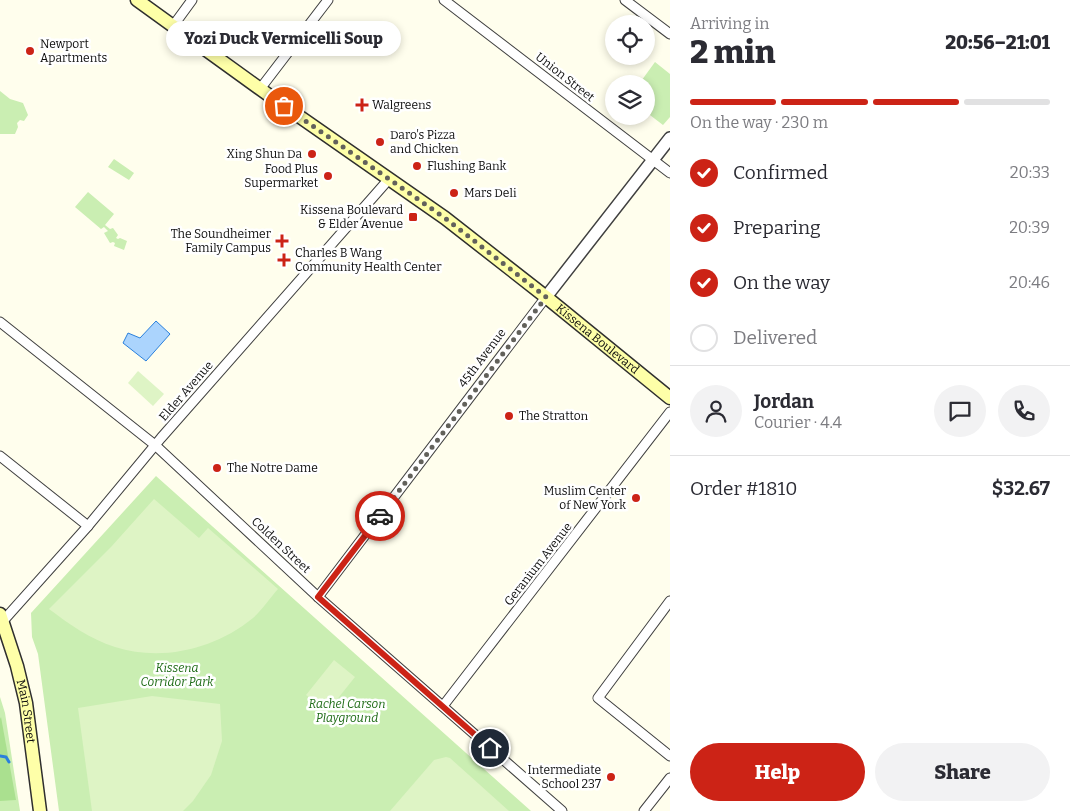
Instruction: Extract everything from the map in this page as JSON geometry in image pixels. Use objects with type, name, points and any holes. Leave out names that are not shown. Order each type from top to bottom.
[{"type":"main road","name":"Kissena Boulevard","points":[[137,0],[260,89],[445,218],[670,398]]},
{"type":"main road","name":"Main Street","points":[[2,617],[26,703],[40,811]]},
{"type":"street","points":[[172,26],[192,0]]},
{"type":"street","points":[[260,89],[328,0]]},
{"type":"street","name":"Union Street","points":[[444,0],[670,173]]},
{"type":"street","points":[[625,0],[670,34]]},
{"type":"street","name":"45th Avenue","points":[[318,597],[546,297],[670,138]]},
{"type":"street","name":"Elder Avenue","points":[[2,617],[88,526],[155,445],[389,179]]},
{"type":"street","name":"Colden Street","points":[[0,322],[155,445],[318,597],[562,811]]},
{"type":"street","name":"Geranium Avenue","points":[[443,706],[670,412]]},
{"type":"street","points":[[0,456],[88,526]]},
{"type":"street","points":[[670,601],[598,698],[670,756]]},
{"type":"street","points":[[644,811],[670,778]]},
{"type":"green space","points":[[655,62],[670,74],[670,117],[663,125],[655,119],[655,75],[646,75],[653,65],[655,65]]},
{"type":"green space","points":[[0,91],[10,99],[23,103],[28,115],[24,121],[20,120],[17,123],[18,127],[15,134],[0,134]]},
{"type":"green space","points":[[114,159],[134,173],[129,180],[108,167]]},
{"type":"green space","points":[[88,192],[114,214],[105,225],[110,229],[113,228],[118,235],[116,238],[127,241],[124,250],[114,246],[115,243],[113,242],[110,243],[104,233],[108,231],[104,227],[101,229],[75,207]]},
{"type":"green space","points":[[138,371],[164,394],[153,406],[128,383]]},
{"type":"green space","name":"Kissena Corridor Park","points":[[156,476],[531,811],[59,811],[38,654],[32,637],[31,613]]},
{"type":"green space","points":[[154,499],[199,538],[208,528],[278,589],[253,618],[222,638],[205,645],[169,653],[151,653],[133,651],[106,644],[80,631],[49,609],[111,547]]},
{"type":"green space","points":[[334,660],[355,677],[327,712],[306,695]]},
{"type":"green space","points":[[152,696],[220,704],[222,741],[211,775],[193,801],[183,811],[92,811],[78,708]]},
{"type":"green space","points":[[0,697],[5,713],[20,811],[0,811]]},
{"type":"green space","points":[[1,717],[16,800],[0,801]]},
{"type":"green space","points":[[450,758],[509,811],[390,811],[434,760]]},
{"type":"water","points":[[156,321],[170,334],[146,361],[123,343],[128,333],[140,338]]},
{"type":"waterway","points":[[0,756],[6,757],[9,762]]},
{"type":"way so far","points":[[284,106],[422,201],[546,297],[380,516]]},
{"type":"place","name":"Newport Apartments","points":[[30,51]]},
{"type":"place","name":"Walgreens","points":[[362,105]]},
{"type":"place","name":"Yozi Duck Vermicelli Soup","points":[[284,106]]},
{"type":"place","name":"Daro's Pizza and Chicken","points":[[380,142]]},
{"type":"place","name":"Xing Shun Da","points":[[312,154]]},
{"type":"place","name":"Flushing Bank","points":[[417,166]]},
{"type":"place","name":"Food Plus Supermarket","points":[[328,176]]},
{"type":"place","name":"Mars Deli","points":[[454,193]]},
{"type":"place","name":"Kissena Boulevard & Elder Avenue","points":[[413,217]]},
{"type":"place","name":"The Soundheimer Family Campus","points":[[282,241]]},
{"type":"place","name":"Charles B Wang Community Health Center","points":[[284,260]]},
{"type":"place","name":"The Stratton","points":[[509,416]]},
{"type":"place","name":"The Notre Dame","points":[[217,468]]},
{"type":"place","name":"Muslim Center of New York","points":[[636,498]]},
{"type":"place","name":"Intermediate School 237","points":[[611,777]]},
{"type":"route","points":[[380,516],[318,597],[490,748]]},
{"type":"park label","name":"Rachel Carson Playground","points":[[347,711]]}]
